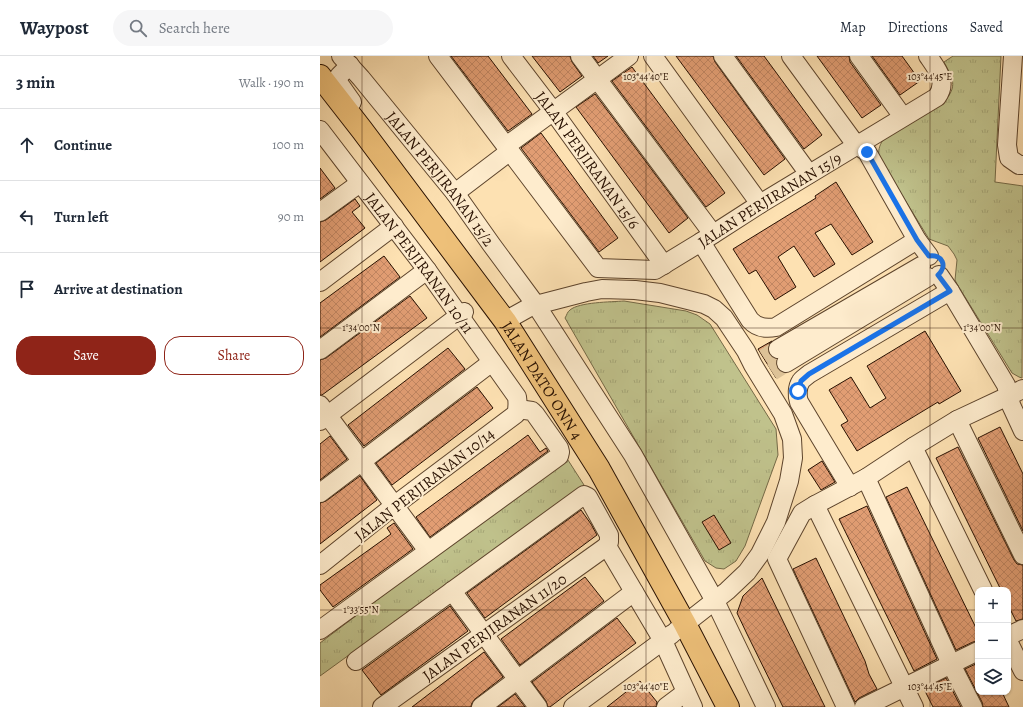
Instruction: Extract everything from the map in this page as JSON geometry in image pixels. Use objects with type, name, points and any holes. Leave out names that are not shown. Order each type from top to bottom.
[{"type":"main road","name":"JALAN DATO' ONN 4","points":[[320,76],[362,130],[470,308],[505,321],[599,469],[674,633],[728,707]]},
{"type":"street","points":[[426,56],[505,150]]},
{"type":"street","points":[[438,56],[602,289]]},
{"type":"street","name":"JALAN PERJIRANAN 15/6","points":[[511,56],[553,111],[664,265]]},
{"type":"street","points":[[580,56],[707,238],[754,325],[768,329],[776,327],[917,240]]},
{"type":"street","points":[[455,193],[553,111],[629,56]]},
{"type":"street","points":[[653,56],[760,204]]},
{"type":"street","points":[[722,56],[809,174]]},
{"type":"street","points":[[791,56],[857,145],[867,152],[917,240],[929,268],[950,291],[1006,385],[1016,392]]},
{"type":"street","points":[[859,56],[903,117]]},
{"type":"street","name":"JALAN PERJIRANAN 15/9","points":[[505,150],[598,268],[655,270],[809,174],[938,97],[942,87],[942,81],[940,73],[928,56]]},
{"type":"street","points":[[1013,56],[1016,108],[1007,145],[1009,158],[1020,165],[1023,165]]},
{"type":"street","points":[[320,63],[328,70],[332,70],[347,60]]},
{"type":"street","points":[[347,60],[338,80],[340,86],[360,115],[362,130]]},
{"type":"street","name":"JALAN PERJIRANAN 15/2","points":[[347,60],[455,193],[536,305],[633,455],[715,601],[766,707]]},
{"type":"street","name":"JALAN PERJIRANAN 10/11","points":[[321,135],[394,226],[427,270],[470,308],[492,362],[518,403]]},
{"type":"street","points":[[320,212],[360,183]]},
{"type":"street","points":[[320,282],[394,226]]},
{"type":"street","points":[[769,364],[929,268]]},
{"type":"street","points":[[320,350],[427,270]]},
{"type":"street","points":[[505,321],[536,305],[602,289],[635,290],[660,293],[698,302],[714,309],[724,318],[746,351],[769,364],[783,414],[792,439],[793,458],[789,481],[776,522],[760,554],[747,572],[727,591],[674,633],[573,707]]},
{"type":"street","points":[[850,487],[799,402],[798,398],[801,381],[809,374],[950,291]]},
{"type":"street","points":[[428,552],[362,461],[323,414],[470,308]]},
{"type":"street","points":[[320,493],[492,362]]},
{"type":"street","points":[[846,707],[777,559],[802,514],[815,505],[866,478],[957,420],[1016,392]]},
{"type":"street","points":[[1016,392],[1011,405],[1023,431]]},
{"type":"street","points":[[320,630],[559,456],[559,448],[535,414],[518,403]]},
{"type":"street","name":"JALAN PERJIRANAN 10/14","points":[[320,565],[395,505],[516,414],[518,403]]},
{"type":"street","points":[[957,420],[1023,555]]},
{"type":"street","points":[[913,447],[982,587]]},
{"type":"street","points":[[866,478],[951,664],[973,707]]},
{"type":"street","points":[[356,661],[584,495],[588,497],[609,535],[609,542],[607,546],[634,592],[674,633],[689,700],[666,707]]},
{"type":"street","points":[[815,505],[914,707]]},
{"type":"street","name":"JALAN PERJIRANAN 11/20","points":[[382,707],[607,546]]},
{"type":"street","points":[[760,554],[836,707]]},
{"type":"street","points":[[452,591],[538,707]]},
{"type":"street","points":[[481,707],[634,592]]},
{"type":"street","points":[[1011,635],[1023,629]]},
{"type":"street","points":[[1011,647],[1023,672]]},
{"type":"street","points":[[864,707],[975,652]]},
{"type":"green space","points":[[953,56],[1001,56],[995,182],[1023,186],[1022,378],[1012,373],[957,284],[955,280],[957,260],[954,254],[948,246],[929,239],[879,158],[879,149],[883,140],[944,102],[953,87],[953,82],[944,62]]},
{"type":"green space","points":[[624,301],[686,311],[697,315],[710,324],[776,429],[778,455],[745,546],[736,561],[724,569],[716,568],[705,561],[565,318],[569,311],[580,305]]},
{"type":"green space","points":[[566,457],[584,485],[320,676],[320,643]]},
{"type":"building","points":[[451,56],[488,56],[532,114],[508,131]]},
{"type":"building","points":[[532,56],[570,56],[572,62],[582,76],[560,92]]},
{"type":"building","points":[[593,56],[608,56],[598,63]]},
{"type":"building","points":[[676,56],[713,56],[715,62],[785,159],[764,175]]},
{"type":"building","points":[[736,56],[764,56],[822,135],[804,149]]},
{"type":"building","points":[[817,56],[849,56],[850,62],[881,105],[862,118]]},
{"type":"building","points":[[872,56],[902,56],[920,81],[900,95]]},
{"type":"building","points":[[632,67],[725,193],[706,207],[612,81]]},
{"type":"building","points":[[595,94],[688,218],[669,233],[576,107]]},
{"type":"building","points":[[541,133],[618,238],[599,252],[521,148]]},
{"type":"building","points":[[320,168],[335,188],[320,199]]},
{"type":"building","points":[[836,182],[873,242],[852,255],[831,224],[815,233],[835,264],[814,277],[794,246],[778,257],[796,287],[775,300],[756,270],[749,274],[733,249],[816,198],[815,196]]},
{"type":"building","points":[[355,199],[360,206],[352,212],[365,228],[320,262],[320,222],[326,220]]},
{"type":"building","points":[[384,256],[400,277],[320,337],[320,303]]},
{"type":"building","points":[[410,296],[427,318],[320,395],[320,360],[326,358]]},
{"type":"building","points":[[925,331],[961,391],[939,404],[938,402],[857,451],[841,425],[848,421],[829,390],[851,377],[870,408],[886,398],[867,366]]},
{"type":"building","points":[[772,341],[769,344],[769,354],[772,358],[776,359],[777,368],[784,373],[776,378],[758,349]]},
{"type":"building","points":[[448,348],[465,369],[364,446],[348,425]]},
{"type":"building","points":[[477,387],[493,408],[392,485],[376,463]]},
{"type":"building","points":[[1000,427],[1023,474],[1023,531],[978,438]]},
{"type":"building","points":[[528,435],[540,452],[546,448],[548,451],[430,537],[416,517]]},
{"type":"building","points":[[330,436],[347,459],[320,480],[320,444]]},
{"type":"building","points":[[958,447],[1014,560],[1017,564],[1023,565],[1023,619],[1016,621],[1011,611],[1011,587],[1000,587],[936,458]]},
{"type":"building","points":[[822,461],[835,482],[821,490],[808,470]]},
{"type":"building","points":[[360,476],[377,500],[320,544],[320,503],[326,501]]},
{"type":"building","points":[[907,487],[975,626],[975,642],[956,650],[886,497]]},
{"type":"building","points":[[867,506],[937,659],[914,671],[839,519]]},
{"type":"building","points":[[581,510],[597,535],[485,618],[467,593]]},
{"type":"building","points":[[714,515],[731,543],[719,550],[702,522]]},
{"type":"building","points":[[394,523],[413,549],[333,607],[320,590],[320,585],[391,534],[387,528]]},
{"type":"building","points":[[816,558],[877,689],[859,698],[855,702],[793,569]]},
{"type":"building","points":[[585,577],[604,601],[520,665],[501,639]]},
{"type":"building","points":[[762,578],[825,707],[783,707],[747,634],[737,613],[743,596]]},
{"type":"building","points":[[450,606],[468,631],[381,695],[362,670]]},
{"type":"building","points":[[617,618],[636,643],[548,707],[546,701],[532,682]]},
{"type":"building","points":[[484,652],[503,677],[475,699],[471,707],[412,707]]},
{"type":"building","points":[[975,664],[975,688],[965,669]]},
{"type":"building","points":[[946,678],[961,707],[933,707],[924,689]]},
{"type":"building","points":[[640,681],[657,702],[656,707],[607,707]]},
{"type":"building","points":[[515,694],[525,707],[498,707]]},
{"type":"building","points":[[978,695],[1003,695],[1009,707],[983,707]]},
{"type":"tunnel","points":[[764,358],[778,349]]},
{"type":"tunnel","points":[[772,372],[786,363]]},
{"type":"route","points":[[798,391],[801,381],[809,374],[950,291],[938,275],[942,272],[943,268],[941,260],[938,256],[929,256],[917,240],[867,152]]}]
